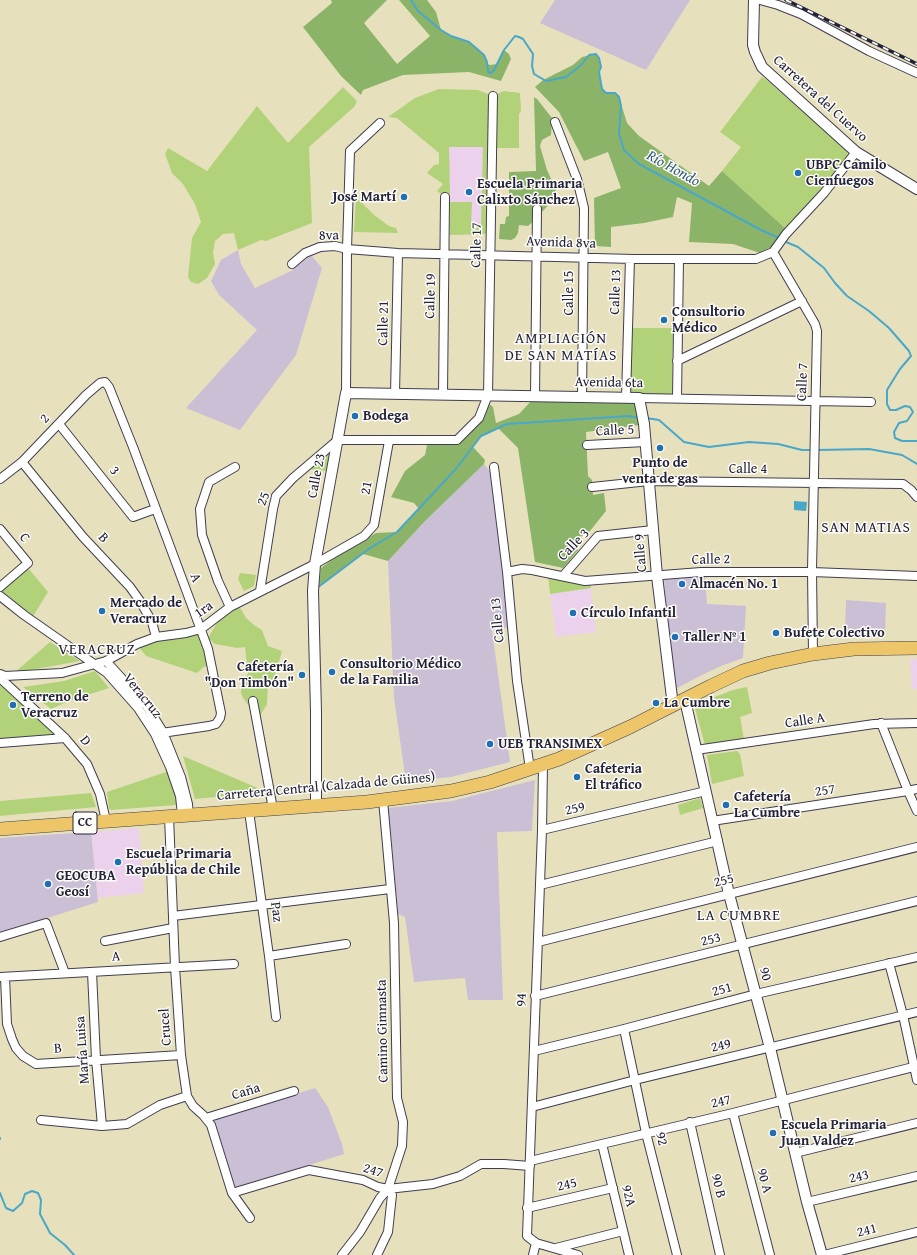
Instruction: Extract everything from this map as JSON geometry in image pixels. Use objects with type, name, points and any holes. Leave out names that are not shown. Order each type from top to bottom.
[{"type":"main road","name":"Carretera Central (Calzada de Güines)","points":[[0,829],[316,806],[382,800],[451,791],[490,782],[536,767],[594,744],[743,671],[770,663],[813,654],[854,649],[917,648]]},
{"type":"street","name":"Carretera del Cuervo","points":[[754,0],[753,45],[762,66],[856,152],[917,190]]},
{"type":"street","points":[[760,0],[801,14],[869,51],[917,73]]},
{"type":"street","name":"Calle 17","points":[[488,395],[493,96]]},
{"type":"street","name":"Calle 15","points":[[555,122],[581,191],[584,224],[582,257],[582,397]]},
{"type":"street","name":"Calle 23","points":[[316,806],[316,712],[313,591],[315,564],[346,393],[347,249],[350,151],[380,123]]},
{"type":"street","points":[[773,252],[786,234],[824,193],[856,152]]},
{"type":"street","name":"Calle 19","points":[[443,394],[445,197]]},
{"type":"street","points":[[535,397],[537,209]]},
{"type":"street","name":"8va","points":[[292,264],[304,253],[320,247],[335,246],[347,249]]},
{"type":"street","name":"Avenida 8va","points":[[347,249],[444,254],[536,255],[630,259],[756,259],[773,252]]},
{"type":"street","name":"Calle 21","points":[[395,394],[398,252]]},
{"type":"street","name":"Calle 7","points":[[773,252],[815,324],[817,332],[812,572],[813,654]]},
{"type":"street","name":"Calle 13","points":[[626,397],[630,259]]},
{"type":"street","points":[[677,398],[679,259]]},
{"type":"street","points":[[677,361],[802,301]]},
{"type":"street","name":"2","points":[[0,479],[22,462],[86,395],[100,383],[105,382],[109,386]]},
{"type":"street","name":"A","points":[[109,386],[201,629],[213,669],[221,712],[220,718],[216,724],[159,733]]},
{"type":"street","name":"Avenida 6ta","points":[[346,393],[535,397],[626,397],[640,403],[677,398],[871,402]]},
{"type":"street","points":[[338,440],[457,440],[480,418],[488,395]]},
{"type":"street","name":"Calle 9","points":[[640,403],[644,424],[657,576],[673,706]]},
{"type":"street","name":"3","points":[[59,424],[133,517],[155,510]]},
{"type":"street","name":"25","points":[[260,591],[276,496],[314,459],[338,440]]},
{"type":"street","name":"21","points":[[364,536],[374,525],[388,441]]},
{"type":"street","name":"Calle 5","points":[[587,445],[645,442]]},
{"type":"street","name":"B","points":[[22,462],[83,537],[130,587],[152,622],[156,637]]},
{"type":"street","points":[[230,607],[218,581],[202,535],[200,510],[209,482],[235,467]]},
{"type":"street","name":"Calle 13","points":[[494,467],[507,572],[517,681],[536,767]]},
{"type":"street","name":"Calle 4","points":[[592,487],[649,481],[904,484],[917,498]]},
{"type":"street","name":"C","points":[[0,529],[28,563],[0,587]]},
{"type":"street","name":"Calle 3","points":[[562,576],[598,536],[653,530]]},
{"type":"street","name":"1ra","points":[[0,674],[5,676],[62,673],[106,661],[137,644],[156,637],[186,633],[201,629],[230,607],[315,564],[364,536]]},
{"type":"street","name":"Calle 2","points":[[507,572],[522,569],[532,570],[585,581],[701,572],[812,572],[917,576]]},
{"type":"street","name":"Veracruz","points":[[0,596],[107,673],[159,733]]},
{"type":"street","name":"Veracruz","points":[[106,661],[146,705],[159,733],[178,789],[180,815]]},
{"type":"street","name":"D","points":[[0,678],[65,738],[87,764],[100,794],[106,821]]},
{"type":"street","name":"90","points":[[685,700],[729,894],[770,1048],[807,1202],[823,1255]]},
{"type":"street","points":[[253,701],[273,809]]},
{"type":"street","points":[[881,723],[917,812]]},
{"type":"street","name":"Calle A","points":[[696,750],[881,723],[917,723]]},
{"type":"street","points":[[0,743],[65,738]]},
{"type":"street","name":"94","points":[[536,767],[542,830],[526,1236],[536,1243]]},
{"type":"street","name":"257","points":[[712,821],[908,792],[917,789]]},
{"type":"street","name":"259","points":[[542,830],[706,791]]},
{"type":"street","name":"Camino Gimnasta","points":[[378,1255],[388,1232],[392,1194],[388,1189],[402,1146],[403,1122],[397,1098],[394,923],[382,800]]},
{"type":"street","name":"Paz","points":[[249,811],[270,956],[276,1018]]},
{"type":"street","name":"Crucel","points":[[180,815],[173,928],[181,1055],[188,1096],[193,1106],[211,1125],[232,1193],[250,1218]]},
{"type":"street","points":[[540,885],[718,841]]},
{"type":"street","name":"255","points":[[538,942],[917,847]]},
{"type":"street","points":[[173,916],[390,889]]},
{"type":"street","name":"253","points":[[535,996],[917,901]]},
{"type":"street","points":[[0,937],[46,923],[65,973]]},
{"type":"street","points":[[105,941],[173,928]]},
{"type":"street","points":[[270,956],[346,944]]},
{"type":"street","name":"251","points":[[534,1051],[756,994],[889,963],[917,958]]},
{"type":"street","points":[[889,963],[903,1015],[917,1080]]},
{"type":"street","name":"A","points":[[2,977],[234,964]]},
{"type":"street","name":"María Luisa","points":[[92,972],[96,1059],[102,1126]]},
{"type":"street","name":"B","points":[[2,977],[7,1024],[12,1039],[16,1048],[23,1056],[36,1064],[96,1059],[181,1055]]},
{"type":"street","name":"249","points":[[532,1107],[635,1080],[917,1012]]},
{"type":"street","name":"92","points":[[624,1029],[646,1133],[677,1255]]},
{"type":"street","name":"247","points":[[232,1193],[309,1170],[363,1180],[378,1187],[388,1189],[433,1184],[460,1176],[481,1164],[530,1163],[915,1067]]},
{"type":"street","name":"Caña","points":[[206,1118],[294,1091]]},
{"type":"street","points":[[41,1120],[102,1126],[127,1124],[160,1105],[188,1096]]},
{"type":"street","name":"90 A","points":[[733,1113],[770,1255]]},
{"type":"street","name":"90 B","points":[[690,1122],[720,1255]]},
{"type":"street","points":[[795,1153],[917,1123]]},
{"type":"street","name":"92A","points":[[602,1144],[629,1255]]},
{"type":"street","name":"243","points":[[807,1202],[917,1176]]},
{"type":"street","name":"245","points":[[527,1208],[613,1188]]},
{"type":"street","points":[[342,1255],[360,1232],[380,1198],[388,1189]]},
{"type":"street","points":[[555,1248],[623,1231]]},
{"type":"street","name":"241","points":[[823,1255],[917,1232]]},
{"type":"street","points":[[533,1255],[536,1243],[578,1255]]},
{"type":"shaded area","points":[[555,0],[690,0],[646,70],[540,23]]},
{"type":"shaded area","name":"Escuela Primaria Calixto Sánchez","points":[[449,147],[490,147],[486,234],[450,235]]},
{"type":"shaded area","points":[[238,250],[241,264],[255,288],[291,271],[311,255],[322,268],[296,355],[240,430],[186,408],[257,330],[219,295],[211,281],[221,260]]},
{"type":"shaded area","points":[[484,464],[492,474],[510,627],[492,630],[510,762],[451,777],[406,782],[394,698],[388,561],[425,521]]},
{"type":"shaded area","points":[[705,575],[707,604],[746,606],[743,658],[721,666],[677,688],[673,680],[664,578]]},
{"type":"shaded area","name":"Círculo Infantil","points":[[591,588],[596,632],[556,637],[550,594]]},
{"type":"shaded area","points":[[846,600],[886,603],[885,636],[846,638]]},
{"type":"shaded area","points":[[910,659],[917,659],[917,689],[912,689]]},
{"type":"shaded area","points":[[535,780],[532,831],[497,832],[503,1000],[468,1000],[465,978],[414,982],[405,917],[398,914],[391,834],[387,808],[452,801]]},
{"type":"shaded area","name":"Escuela Primaria República de Chile","points":[[139,828],[144,893],[98,898],[91,832]]},
{"type":"shaded area","name":"GEOCUBA Geosí","points":[[91,832],[98,902],[0,933],[0,838]]},
{"type":"shaded area","points":[[315,1088],[328,1107],[342,1144],[344,1154],[234,1189],[213,1120]]},
{"type":"green space","points":[[331,0],[387,0],[364,23],[397,64],[430,36],[399,0],[427,0],[436,12],[441,30],[451,36],[469,42],[484,55],[487,64],[497,64],[504,50],[509,54],[511,59],[501,81],[469,72],[403,75],[363,90],[361,95],[341,76],[303,27],[332,3]]},
{"type":"green space","points":[[596,54],[599,58],[601,67],[599,72],[602,89],[606,93],[615,93],[619,97],[627,123],[639,136],[709,186],[722,171],[786,229],[771,247],[760,253],[733,244],[689,242],[692,203],[677,197],[673,217],[644,223],[611,227],[611,247],[595,246],[594,198],[621,188],[608,152],[584,161],[559,112],[535,87],[543,80],[573,65],[582,57]]},
{"type":"green space","points":[[762,77],[846,150],[849,157],[786,229],[722,171],[741,147],[720,132]]},
{"type":"green space","points":[[343,87],[357,101],[354,107],[309,147],[312,223],[266,241],[261,240],[238,250],[234,233],[223,234],[215,241],[213,253],[215,264],[207,278],[198,284],[191,282],[188,277],[192,238],[201,222],[195,204],[183,184],[172,173],[165,154],[168,148],[207,171],[257,106],[288,143]]},
{"type":"green space","points":[[439,89],[478,90],[493,96],[504,91],[520,93],[521,111],[519,114],[519,148],[489,148],[486,234],[450,235],[450,202],[472,202],[471,225],[481,225],[483,147],[449,147],[450,194],[445,197],[437,191],[443,184],[427,173],[434,165],[439,164],[439,153],[397,118],[388,117],[415,98]]},
{"type":"green space","points":[[534,97],[552,118],[551,135],[542,140],[540,146],[547,170],[556,190],[550,203],[535,220],[528,226],[519,225],[518,233],[515,238],[511,240],[499,239],[500,224],[505,224],[506,217],[509,216],[509,172],[536,171]]},
{"type":"green space","points":[[356,197],[374,215],[389,226],[396,228],[398,233],[354,232]]},
{"type":"green space","points":[[631,328],[673,328],[672,394],[630,394]]},
{"type":"green space","points":[[533,399],[636,400],[640,425],[586,432],[588,476],[592,480],[593,495],[604,493],[606,511],[590,531],[571,542],[578,550],[563,568],[535,562],[518,448],[498,428],[481,436],[473,447],[485,460],[484,464],[425,521],[388,561],[363,554],[319,587],[321,568],[338,555],[376,533],[397,532],[419,509],[414,503],[391,497],[405,471],[425,455],[427,445],[458,444],[488,403],[493,407],[496,423],[519,414]]},
{"type":"green space","points":[[331,448],[328,471],[308,469]]},
{"type":"green space","points":[[28,568],[48,592],[32,618],[0,591]]},
{"type":"green space","points":[[240,573],[256,575],[254,586],[244,591],[238,579]]},
{"type":"green space","points":[[548,577],[591,585],[591,588],[550,594]]},
{"type":"green space","points":[[238,607],[241,609],[246,618],[262,630],[268,646],[282,651],[274,679],[268,684],[267,704],[260,716],[256,716],[241,693],[241,688],[248,673],[245,647],[237,648],[215,644],[208,638],[220,618],[233,608]]},
{"type":"green space","points":[[196,634],[200,635],[208,667],[205,666],[197,673],[146,656],[138,646],[150,641]]},
{"type":"green space","points":[[50,642],[80,661],[14,673]]},
{"type":"green space","points":[[95,671],[109,688],[69,701],[51,709],[23,687],[64,681]]},
{"type":"green space","name":"Terreno de Veracruz","points":[[0,682],[54,730],[53,734],[0,739]]},
{"type":"green space","points":[[747,687],[752,713],[740,717],[744,739],[705,745],[694,705],[733,690]]},
{"type":"green space","points":[[737,751],[740,754],[744,776],[712,784],[707,755]]},
{"type":"green space","points":[[183,756],[267,792],[195,799]]},
{"type":"green space","points":[[169,771],[178,800],[176,805],[111,810],[109,808],[107,792]]},
{"type":"green space","points":[[91,793],[96,807],[0,816],[0,801]]},
{"type":"green space","points":[[700,798],[703,808],[680,815],[678,805]]},
{"type":"water","points":[[794,501],[807,502],[806,511],[794,510]]},
{"type":"waterway","name":"Río Hondo","points":[[411,0],[418,11],[441,30],[451,36],[469,42],[484,55],[487,62],[488,72],[491,73],[504,50],[515,36],[523,39],[533,54],[532,66],[534,74],[546,81],[566,77],[581,65],[589,55],[596,54],[599,58],[601,67],[599,72],[602,89],[606,93],[615,93],[619,97],[621,106],[619,134],[624,150],[639,164],[761,230],[779,238]]},
{"type":"waterway","name":"Río Hondo","points":[[786,242],[798,247],[824,268],[847,296],[869,311],[889,328],[909,351],[911,356],[900,369],[887,390],[887,404],[890,410],[896,410],[905,406],[910,407],[913,412],[907,421],[899,423],[894,432],[895,438],[902,441],[917,441]]},
{"type":"waterway","points":[[317,588],[370,548],[397,532],[455,470],[481,436],[507,424],[629,416],[640,418]]},
{"type":"waterway","points":[[646,418],[659,420],[684,442],[709,447],[749,442],[778,444],[802,450],[812,450]]},
{"type":"waterway","points":[[817,450],[869,449],[902,455],[917,464]]},
{"type":"waterway","points":[[0,1193],[6,1208],[13,1211],[22,1203],[25,1194],[32,1191],[38,1193],[41,1200],[40,1214],[50,1233],[65,1245],[74,1255]]},
{"type":"railway","points":[[786,0],[917,64]]},
{"type":"place","name":"UBPC Camilo Cienfuegos","points":[[798,173]]},
{"type":"place","name":"Escuela Primaria Calixto Sánchez","points":[[469,192]]},
{"type":"place","name":"José Martí","points":[[404,197]]},
{"type":"place","name":"Consultorio Médico","points":[[664,320]]},
{"type":"place","name":"Bodega","points":[[355,416]]},
{"type":"place","name":"Punto de venta de gas","points":[[660,448]]},
{"type":"place","name":"Almacén No. 1","points":[[682,584]]},
{"type":"place","name":"Mercado de Veracruz","points":[[102,611]]},
{"type":"place","name":"Círculo Infantil","points":[[573,613]]},
{"type":"place","name":"Bufete Colectivo","points":[[776,633]]},
{"type":"place","name":"Taller Nº 1","points":[[675,637]]},
{"type":"place","name":"Consultorio Médico de la Familia","points":[[332,672]]},
{"type":"place","name":"Cafetería \"Don Timbón\"","points":[[302,675]]},
{"type":"place","name":"La Cumbre","points":[[656,703]]},
{"type":"place","name":"Terreno de Veracruz","points":[[13,705]]},
{"type":"place","name":"UEB TRANSIMEX","points":[[490,744]]},
{"type":"place","name":"Cafeteria El tráfico","points":[[577,777]]},
{"type":"place","name":"Cafetería La Cumbre","points":[[726,805]]},
{"type":"place","name":"Escuela Primaria República de Chile","points":[[118,862]]},
{"type":"place","name":"GEOCUBA Geosí","points":[[48,884]]},
{"type":"place","name":"Escuela Primaria Juan Valdez","points":[[773,1133]]},
{"type":"district","name":"AMPLIACIÓN DE SAN MATÍAS","points":[[561,348]]},
{"type":"district","name":"SAN MATIAS","points":[[866,528]]},
{"type":"district","name":"VERACRUZ","points":[[97,650]]},
{"type":"district","name":"LA CUMBRE","points":[[739,916]]}]
